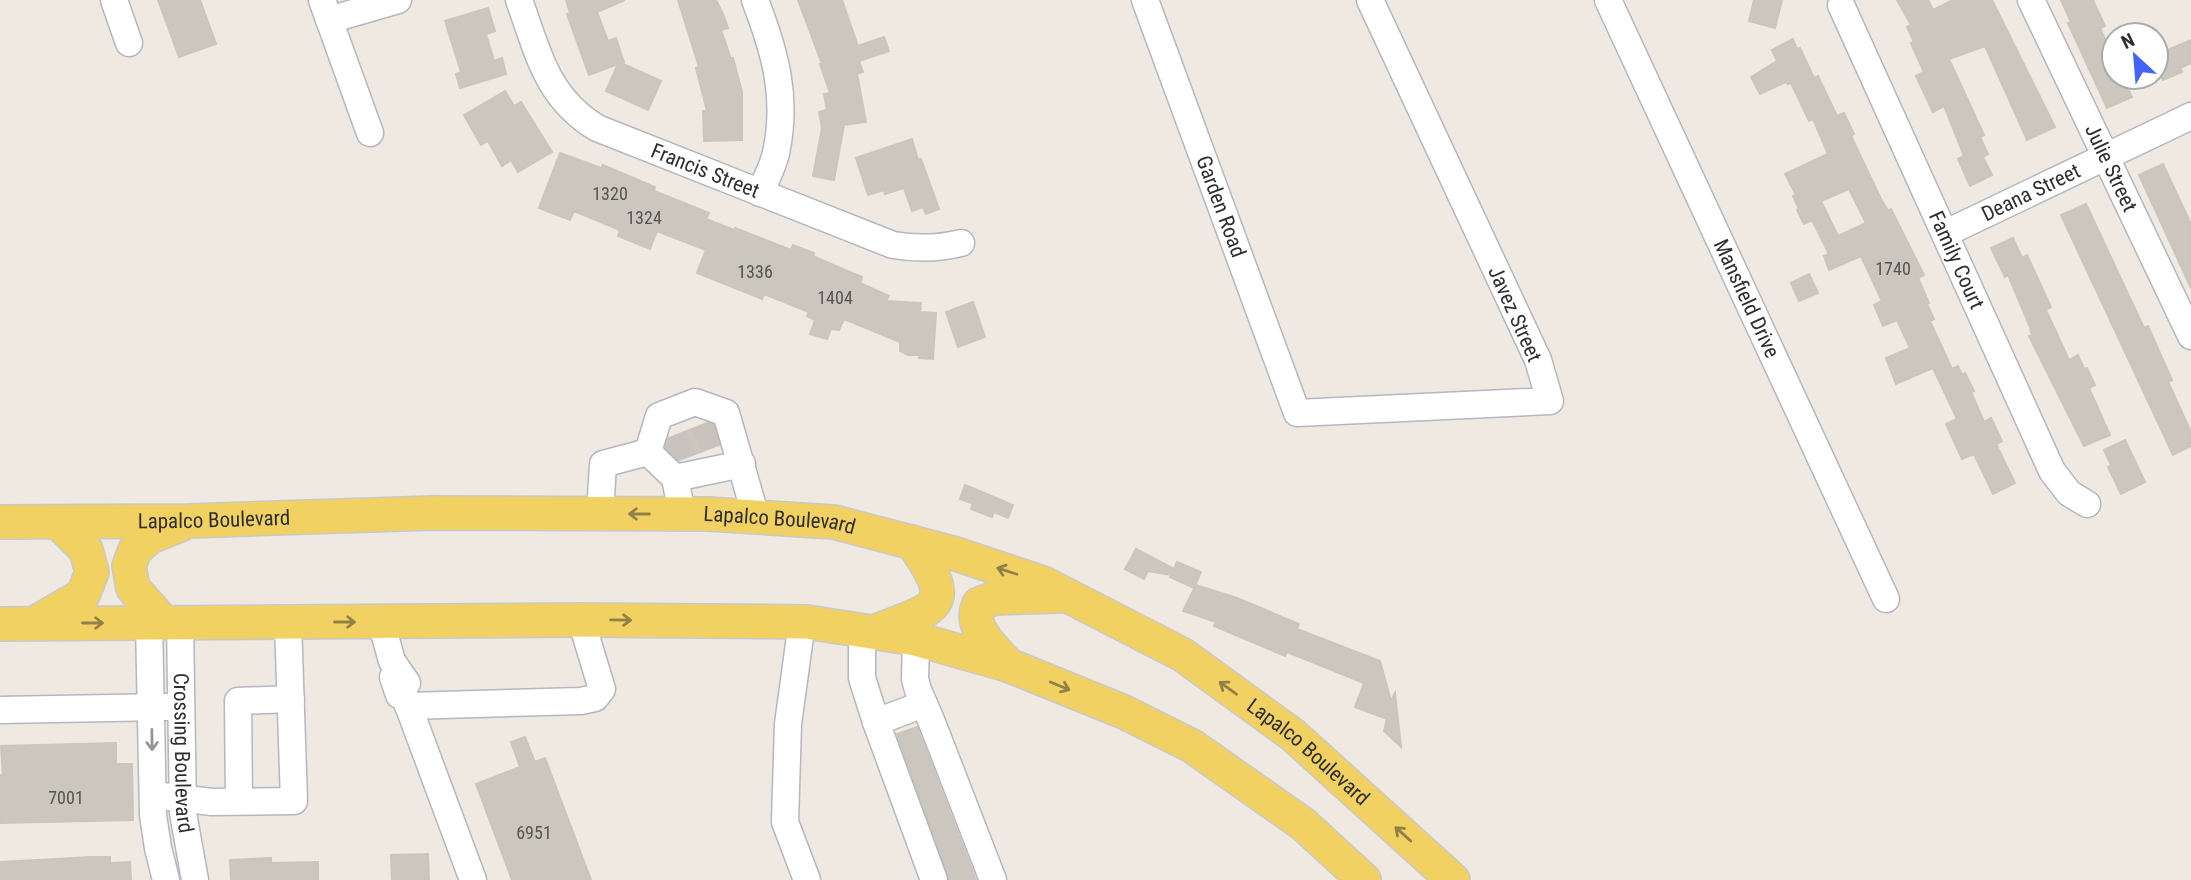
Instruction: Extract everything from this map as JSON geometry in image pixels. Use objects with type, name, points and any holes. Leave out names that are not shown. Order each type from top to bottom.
[{"type":"main road","name":"Lapalco Boulevard","points":[[0,522],[189,521],[432,513],[682,514],[834,522],[956,554],[1043,583],[1183,655],[1293,735],[1453,880]]},
{"type":"main road","points":[[164,623],[133,588],[129,566],[135,550],[150,537],[189,521]]},
{"type":"main road","points":[[33,624],[83,595],[92,572],[86,550],[58,522]]},
{"type":"main road","points":[[868,630],[924,614],[936,602],[939,589],[931,568],[912,542]]},
{"type":"main road","points":[[1008,665],[977,627],[975,613],[979,604],[995,598],[1068,596]]},
{"type":"main road","points":[[0,624],[581,620],[802,622],[916,639],[1008,665],[1124,712],[1192,746],[1303,824],[1364,880]]},
{"type":"street","points":[[114,0],[129,43]]},
{"type":"street","points":[[370,133],[326,10],[398,0]]},
{"type":"street","name":"Francis Street","points":[[519,0],[553,87],[578,117],[597,128],[893,246],[929,249],[961,243]]},
{"type":"street","points":[[755,0],[776,62],[781,90],[781,118],[776,155],[760,193]]},
{"type":"street","name":"Garden Road","points":[[1145,0],[1297,413]]},
{"type":"street","name":"Javez Street","points":[[1297,413],[1550,401],[1538,360],[1370,0]]},
{"type":"street","name":"Mansfield Drive","points":[[1608,0],[1886,598]]},
{"type":"street","name":"Julie Street","points":[[2031,0],[2191,336]]},
{"type":"street","name":"Family Court","points":[[1841,5],[2052,471],[2069,493],[2087,504]]},
{"type":"street","name":"Deana Street","points":[[1946,233],[2191,116]]},
{"type":"street","points":[[648,452],[659,416],[677,452],[682,514]]},
{"type":"street","points":[[600,514],[603,464],[648,452],[677,452],[715,441]]},
{"type":"street","points":[[677,452],[715,441]]},
{"type":"street","points":[[715,441],[756,517]]},
{"type":"street","points":[[407,702],[581,701],[595,698],[602,689],[581,620]]},
{"type":"street","points":[[153,795],[182,796],[212,802],[294,801],[288,622]]},
{"type":"street","points":[[381,622],[392,661],[402,673],[409,689],[407,702],[473,880]]},
{"type":"street","points":[[802,622],[788,724],[785,822],[807,880]]},
{"type":"street","name":"Crossing Boulevard","points":[[164,623],[181,707],[182,796],[187,844],[195,880]]},
{"type":"street","name":"Crossing Boulevard","points":[[164,623],[151,708],[153,795],[158,848],[166,880]]},
{"type":"street","points":[[868,630],[862,678],[934,880]]},
{"type":"street","points":[[916,639],[915,679],[993,880]]},
{"type":"street","points":[[239,801],[238,701],[290,699]]},
{"type":"street","points":[[876,722],[924,704]]},
{"type":"street","points":[[0,710],[181,707]]},
{"type":"building","points":[[158,0],[200,0],[216,44],[179,57]]},
{"type":"building","points":[[566,0],[625,0],[597,12],[608,41],[616,38],[624,62],[621,63],[661,81],[648,110],[606,91],[618,64],[589,75],[567,14],[570,13]]},
{"type":"building","points":[[678,0],[716,0],[723,14],[728,28],[721,30],[731,59],[733,58],[742,92],[742,140],[704,141],[703,111],[707,111],[696,68],[699,67]]},
{"type":"building","points":[[798,0],[842,0],[858,46],[884,37],[889,51],[859,61],[863,72],[857,74],[866,122],[844,125],[834,180],[813,176],[822,128],[819,112],[827,110],[824,94],[830,93]]},
{"type":"building","points":[[1754,0],[1782,0],[1775,28],[1749,21]]},
{"type":"building","points":[[1897,0],[1928,0],[1933,10],[1953,0],[1992,0],[2055,127],[2027,140],[1985,46],[1949,59],[1984,135],[1980,137],[1988,154],[1983,157],[1992,175],[1970,186],[1958,159],[1964,156],[1944,106],[1933,112],[1916,76],[1924,72],[1911,43],[1914,42],[1907,27],[1911,25]]},
{"type":"building","points":[[2061,0],[2093,0],[2103,21],[2100,21],[2100,91],[2129,91],[2132,97],[2107,108],[2068,23],[2071,22]]},
{"type":"building","points":[[488,8],[495,31],[486,34],[494,61],[502,58],[506,74],[460,88],[456,74],[461,72],[445,21]]},
{"type":"building","points":[[1793,39],[1814,78],[1818,76],[1837,116],[1844,113],[1854,134],[1851,136],[1881,199],[1888,211],[1891,209],[1924,275],[1918,278],[1934,319],[1930,321],[1952,369],[1958,366],[1962,375],[1965,373],[1984,422],[1991,418],[2002,441],[1996,444],[2015,483],[1993,494],[1974,454],[1962,459],[1946,424],[1957,419],[1933,368],[1896,384],[1886,358],[1910,348],[1897,320],[1883,326],[1874,305],[1882,301],[1861,256],[1829,270],[1824,256],[1829,254],[1812,220],[1804,224],[1793,196],[1796,195],[1785,174],[1828,154],[1813,119],[1809,121],[1791,83],[1786,82],[1760,94],[1751,77],[1777,61],[1772,50]],"holes":[[[1849,189],[1866,223],[1838,236],[1821,201]]]},
{"type":"building","points":[[2191,40],[2191,63],[2180,68],[2182,72],[2170,77],[2170,49]]},
{"type":"building","points":[[505,91],[514,106],[521,102],[552,152],[518,172],[511,160],[502,166],[488,141],[481,145],[464,115]]},
{"type":"building","points":[[912,139],[939,209],[926,214],[923,207],[912,211],[904,188],[885,194],[884,190],[868,195],[856,158]]},
{"type":"building","points":[[560,153],[601,168],[603,165],[655,187],[654,191],[709,213],[706,219],[791,250],[793,245],[814,253],[813,256],[862,277],[860,283],[889,296],[886,301],[921,303],[920,312],[936,313],[933,359],[908,355],[900,351],[900,342],[844,319],[839,330],[831,329],[827,339],[810,334],[815,320],[807,316],[809,312],[764,294],[762,299],[697,273],[706,250],[657,231],[650,249],[618,236],[620,230],[574,211],[570,220],[539,208]]},
{"type":"building","points":[[2163,164],[2191,224],[2191,288],[2139,175]]},
{"type":"building","points":[[2086,204],[2144,328],[2148,326],[2172,380],[2168,382],[2191,432],[2191,446],[2173,455],[2061,215]]},
{"type":"building","points":[[2013,238],[2022,258],[2027,255],[2051,307],[2046,310],[2069,360],[2078,355],[2095,385],[2089,388],[2110,435],[2084,446],[2029,336],[2032,335],[2030,327],[2008,275],[2005,277],[1991,248]]},
{"type":"building","points":[[1809,274],[1818,293],[1799,301],[1791,283]]},
{"type":"building","points":[[973,302],[985,337],[958,347],[946,312]]},
{"type":"building","points":[[707,423],[713,425],[719,445],[679,460],[666,447],[669,438]]},
{"type":"building","points":[[2125,440],[2145,482],[2121,494],[2108,467],[2111,465],[2104,450]]},
{"type":"building","points":[[965,485],[1013,505],[1008,518],[994,512],[992,517],[971,509],[973,504],[960,499]]},
{"type":"building","points":[[1136,549],[1174,569],[1177,562],[1201,572],[1194,588],[1170,577],[1171,575],[1148,571],[1144,579],[1125,569]]},
{"type":"building","points":[[1196,585],[1237,598],[1299,624],[1297,629],[1380,661],[1391,701],[1395,693],[1401,747],[1384,731],[1387,719],[1355,707],[1364,683],[1287,652],[1285,656],[1214,626],[1216,622],[1183,611]]},
{"type":"building","points":[[917,727],[976,880],[949,880],[897,734]]},
{"type":"building","points":[[525,737],[535,762],[545,758],[591,880],[512,880],[476,784],[520,767],[511,742]]},
{"type":"building","points":[[116,743],[116,764],[132,764],[133,820],[0,823],[0,775],[3,775],[1,746]]},
{"type":"building","points":[[428,854],[429,880],[392,880],[391,855]]},
{"type":"building","points":[[110,857],[110,863],[130,862],[131,880],[0,880],[0,862]]},
{"type":"building","points":[[271,858],[271,863],[318,862],[318,880],[231,880],[230,860]]},
{"type":"tunnel","points":[[704,424],[714,447]]},
{"type":"tunnel","points":[[674,436],[683,459]]}]
